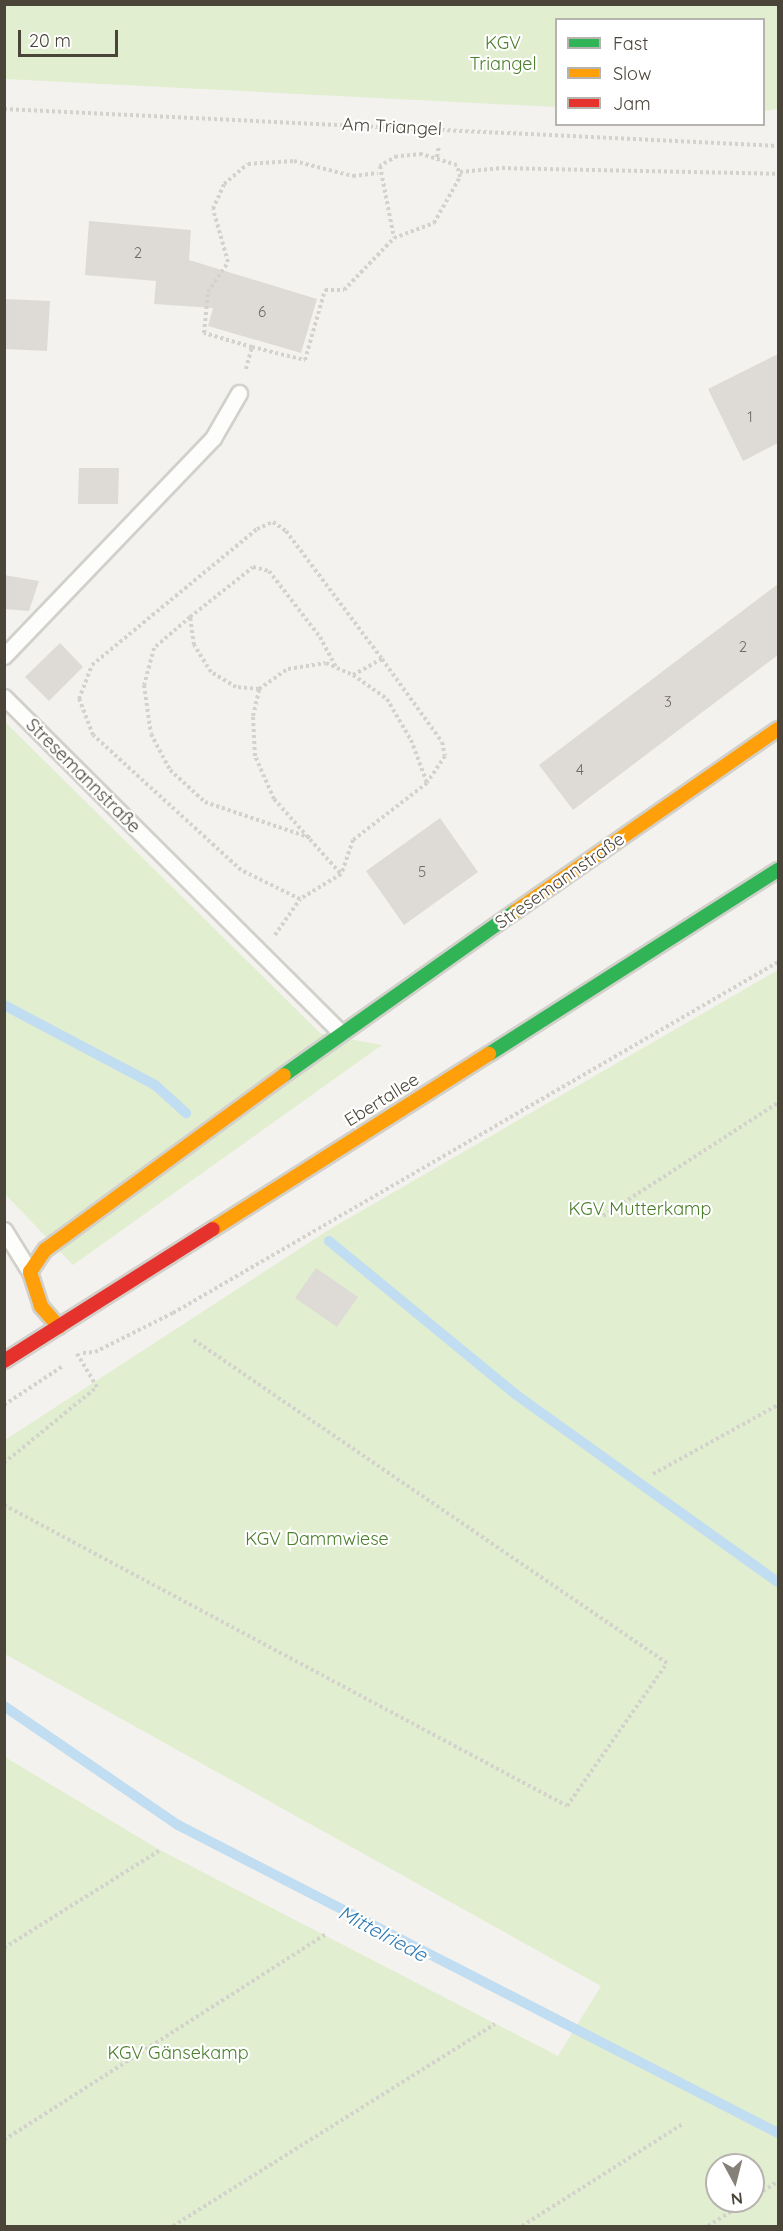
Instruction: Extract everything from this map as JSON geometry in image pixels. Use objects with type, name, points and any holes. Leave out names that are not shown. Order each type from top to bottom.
[{"type":"street","name":"Stresemannstraße","points":[[30,1272],[45,1250],[341,1033],[778,729]]},
{"type":"street","name":"Ebertallee","points":[[4,1361],[778,870]]},
{"type":"street","points":[[30,1272],[41,1306],[59,1327]]},
{"type":"lane","points":[[4,656],[213,438],[239,393]]},
{"type":"lane","name":"Stresemannstraße","points":[[4,697],[341,1033]]},
{"type":"lane","points":[[4,1230],[30,1272]]},
{"type":"path","name":"Am Triangel","points":[[4,109],[778,146]]},
{"type":"path","points":[[437,157],[439,146]]},
{"type":"path","points":[[397,156],[437,157],[457,165],[460,172],[434,223],[394,238],[355,282],[344,290],[325,290],[305,360],[204,333],[208,292],[228,262],[213,209],[224,184],[248,164],[282,161],[353,177],[378,173],[397,156]]},
{"type":"path","points":[[460,172],[502,168],[778,174]]},
{"type":"path","points":[[378,173],[388,192],[394,238]]},
{"type":"path","points":[[239,393],[252,347]]},
{"type":"path","points":[[268,961],[281,921],[300,898],[341,874],[353,840],[427,783],[441,767],[442,742],[286,531],[273,522],[257,529],[93,665],[79,699],[93,735],[241,870],[300,898]]},
{"type":"path","points":[[314,839],[205,802],[170,770],[151,734],[144,685],[154,648],[254,567],[269,571],[320,636],[337,668]]},
{"type":"path","points":[[190,617],[194,645],[211,672],[236,687],[259,689],[288,669],[326,663],[354,675],[387,699],[411,740],[427,783]]},
{"type":"path","points":[[354,675],[382,659]]},
{"type":"path","points":[[259,689],[253,716],[255,756],[274,799],[314,839],[341,874]]},
{"type":"path","points":[[76,1353],[95,1352],[173,1313],[651,1031],[778,962]]},
{"type":"path","points":[[603,1216],[778,1103]]},
{"type":"path","points":[[4,1462],[97,1387],[59,1327]]},
{"type":"path","points":[[4,1505],[567,1806],[667,1663],[191,1338]]},
{"type":"path","points":[[653,1474],[778,1405]]},
{"type":"path","points":[[4,1948],[160,1850]]},
{"type":"path","points":[[4,2140],[326,1934]]},
{"type":"path","points":[[173,2226],[495,2024]]},
{"type":"path","points":[[522,2226],[683,2124]]},
{"type":"path","points":[[765,2190],[778,2181]]},
{"type":"path","points":[[708,2226],[729,2213]]},
{"type":"green space","name":"KGV Triangel","points":[[4,5],[778,5],[778,109],[765,111],[765,18],[555,18],[555,107],[5,79]]},
{"type":"green space","points":[[4,721],[321,1034],[382,1045],[73,1265],[5,1194]]},
{"type":"green space","points":[[778,970],[778,2226],[5,2226],[5,1757],[160,1850],[558,2056],[601,1986],[5,1654],[5,1440],[330,1229]]},
{"type":"building","points":[[89,221],[191,230],[189,260],[317,299],[301,353],[208,326],[213,308],[154,304],[156,281],[85,275]]},
{"type":"building","points":[[4,299],[50,301],[47,351],[4,349]]},
{"type":"building","points":[[778,354],[778,443],[743,461],[708,389]]},
{"type":"building","points":[[79,468],[119,468],[118,504],[78,504]]},
{"type":"building","points":[[4,575],[39,581],[29,611],[4,609]]},
{"type":"building","points":[[778,584],[778,655],[573,810],[539,765]]},
{"type":"building","points":[[60,643],[83,667],[49,701],[25,677]]},
{"type":"building","points":[[440,818],[478,872],[404,925],[366,871]]},
{"type":"building","points":[[316,1268],[358,1297],[337,1327],[295,1298]]},
{"type":"waterway","points":[[4,1005],[155,1085],[186,1113]]},
{"type":"waterway","points":[[329,1241],[515,1394],[778,1582]]},
{"type":"waterway","name":"Mittelriede","points":[[4,1706],[178,1825],[778,2133]]},
{"type":"traffic: fast","points":[[489,1054],[778,870]]},
{"type":"traffic: fast","points":[[284,1075],[516,911]]},
{"type":"traffic: slow","points":[[516,911],[778,729]]},
{"type":"traffic: slow","points":[[213,1229],[489,1054]]},
{"type":"traffic: slow","points":[[59,1327],[41,1306],[30,1272],[45,1250],[284,1075]]},
{"type":"traffic: jam","points":[[4,1361],[213,1229]]},
{"type":"park label","name":"KGV Mutterkamp","points":[[640,1209]]},
{"type":"park label","name":"KGV Dammwiese","points":[[317,1539]]},
{"type":"park label","name":"KGV Gänsekamp","points":[[178,2053]]}]
